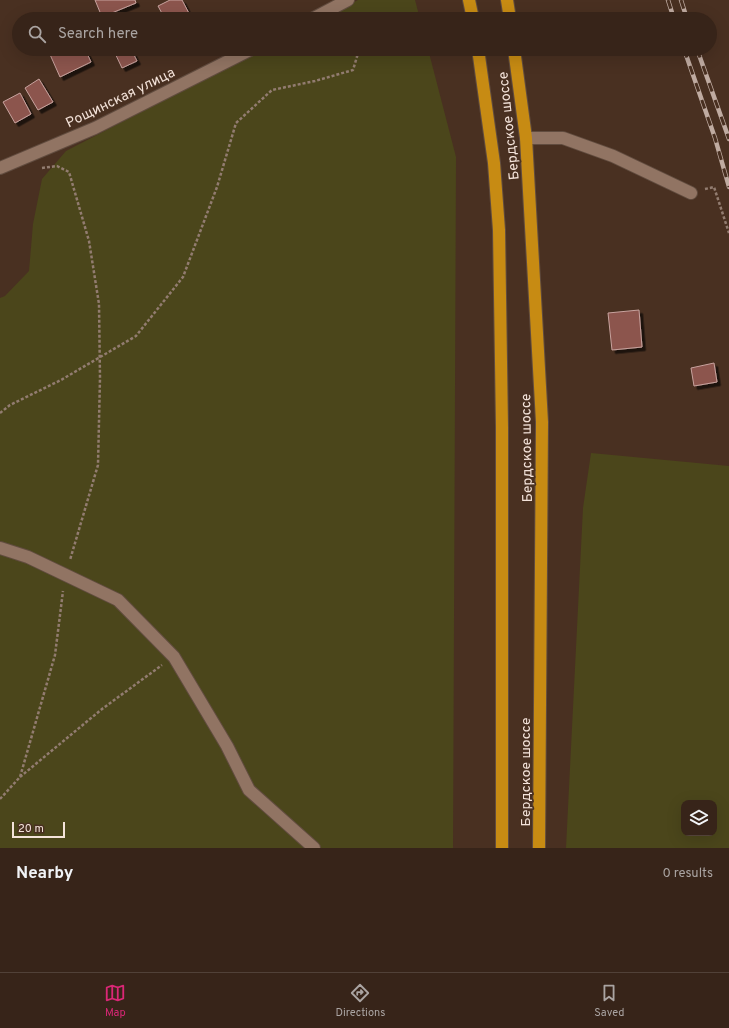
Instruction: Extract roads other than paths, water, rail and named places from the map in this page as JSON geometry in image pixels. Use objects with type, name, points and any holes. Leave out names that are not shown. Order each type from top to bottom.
[{"type":"highway","points":[[469,0],[472,12]]},
{"type":"highway","points":[[508,0],[509,12]]},
{"type":"highway","name":"Бердское шоссе","points":[[479,56],[494,163],[499,230],[502,427],[502,848]]},
{"type":"highway","name":"Бердское шоссе","points":[[515,56],[526,138],[542,422],[539,848]]},
{"type":"street","points":[[325,12],[348,0]]},
{"type":"street","name":"Рощинская улица","points":[[0,168],[95,128],[238,56]]},
{"type":"street","points":[[526,138],[563,138],[613,156],[690,193]]},
{"type":"street","points":[[0,548],[28,557],[118,600],[174,657],[226,746],[249,790],[314,848]]},
{"type":"railway","points":[[668,0],[672,12]]},
{"type":"railway","points":[[681,0],[685,12]]},
{"type":"railway","points":[[686,56],[715,138],[729,187]]},
{"type":"railway","points":[[699,56],[729,139]]}]
